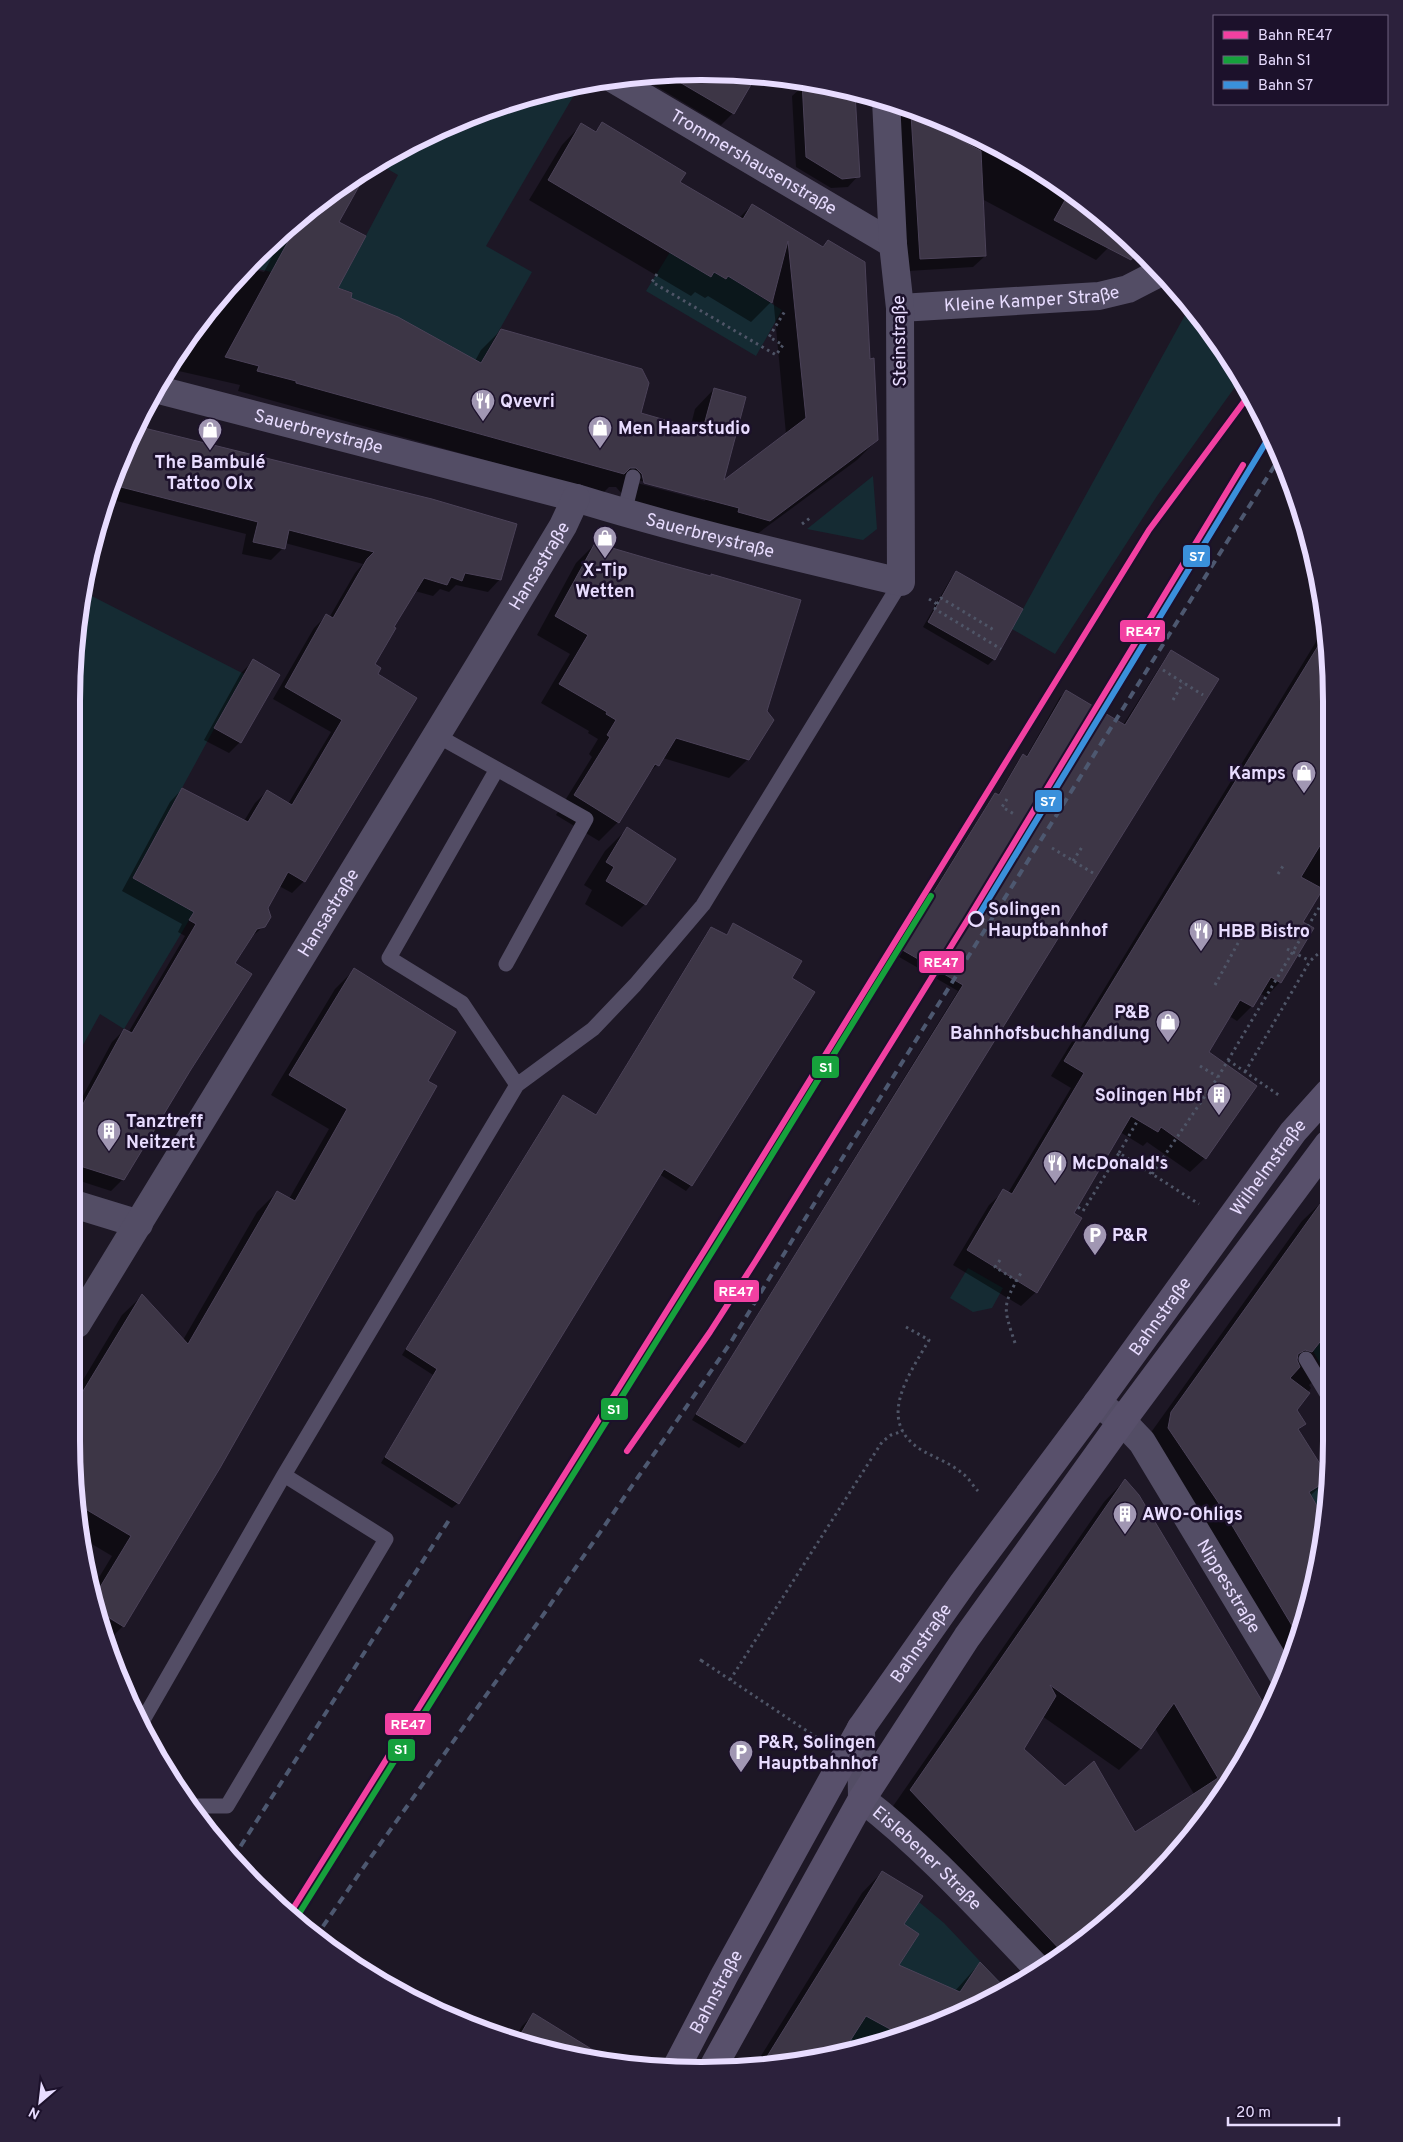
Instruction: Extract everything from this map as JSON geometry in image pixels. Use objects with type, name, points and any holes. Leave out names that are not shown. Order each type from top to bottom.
[{"type":"street","name":"Trommershausenstraße","points":[[623,85],[893,244]]},
{"type":"street","name":"Steinstraße","points":[[886,109],[893,244],[900,308],[901,582]]},
{"type":"street","name":"Kleine Kamper Straße","points":[[900,308],[1099,296],[1128,289],[1154,276]]},
{"type":"street","name":"Sauerbreystraße","points":[[163,391],[576,498],[624,513],[901,582]]},
{"type":"street","name":"Hansastraße","points":[[80,1319],[563,526],[576,498]]},
{"type":"street","name":"Wilhelmstraße","points":[[1212,1246],[1293,1132],[1323,1099]]},
{"type":"street","name":"Wilhelmstraße","points":[[1239,1264],[1323,1151]]},
{"type":"street","points":[[80,1206],[139,1224]]},
{"type":"street","name":"Bahnstraße","points":[[689,2062],[861,1728],[963,1583],[1212,1246]]},
{"type":"street","name":"Bahnstraße","points":[[716,2062],[862,1799],[968,1637],[1122,1421],[1239,1264]]},
{"type":"street","name":"Nippesstraße","points":[[1097,1403],[1122,1421],[1142,1442],[1279,1670]]},
{"type":"street","name":"Eislebener Straße","points":[[861,1728],[862,1799],[887,1818],[943,1872],[1034,1965]]},
{"type":"lane","points":[[624,513],[632,476]]},
{"type":"lane","points":[[145,1717],[284,1475],[517,1085],[593,1029],[635,985],[703,905],[901,582]]},
{"type":"lane","points":[[436,734],[586,819],[506,964]]},
{"type":"lane","points":[[497,769],[389,958],[462,1003],[517,1085]]},
{"type":"lane","points":[[1306,1359],[1323,1387]]},
{"type":"lane","points":[[199,1806],[227,1806],[386,1539],[284,1475]]},
{"type":"path","points":[[657,274],[652,282],[776,355],[782,345],[769,337],[785,311]]},
{"type":"path","points":[[937,604],[941,598],[994,630]]},
{"type":"path","points":[[934,609],[1001,649]]},
{"type":"path","points":[[1163,670],[1203,695]]},
{"type":"path","points":[[1173,700],[1184,683]]},
{"type":"path","points":[[1007,799],[1002,807],[1014,814]]},
{"type":"path","points":[[1074,861],[1082,847]]},
{"type":"path","points":[[1052,848],[1094,873]]},
{"type":"path","points":[[1278,874],[1284,866]]},
{"type":"path","points":[[1152,1174],[1218,1076],[1323,901]]},
{"type":"path","points":[[1215,985],[1248,925],[1241,922]]},
{"type":"path","points":[[1287,949],[1310,961]]},
{"type":"path","points":[[1245,1072],[1310,961],[1323,949]]},
{"type":"path","points":[[1228,1060],[1283,1098]]},
{"type":"path","points":[[1200,1066],[1218,1076]]},
{"type":"path","points":[[1078,1207],[1083,1211],[1138,1120]]},
{"type":"path","points":[[1119,1153],[1202,1206]]},
{"type":"path","points":[[1000,1260],[995,1267],[1017,1281]]},
{"type":"path","points":[[1015,1343],[1006,1315],[1008,1294],[1021,1273]]},
{"type":"path","points":[[906,1327],[929,1340],[904,1385],[900,1396],[898,1420],[903,1431],[921,1450],[963,1473],[978,1491]]},
{"type":"path","points":[[730,1680],[882,1442],[891,1434],[903,1431]]},
{"type":"path","points":[[702,1661],[699,1660],[822,1742]]},
{"type":"shaded area","points":[[574,95],[486,246],[532,272],[483,359],[463,430],[451,426],[465,372],[453,347],[432,336],[391,410],[381,406],[403,320],[380,310],[349,306],[352,292],[322,283],[256,269],[292,234],[350,266],[398,175],[384,167],[464,127],[541,101]]},
{"type":"shaded area","points":[[670,252],[711,277],[714,272],[726,279],[728,276],[782,310],[756,356],[646,291]]},
{"type":"shaded area","points":[[1186,313],[1236,385],[1157,496],[1055,654],[1012,629]]},
{"type":"shaded area","points":[[873,476],[877,529],[863,540],[807,529]]},
{"type":"shaded area","points":[[89,595],[244,674],[133,878],[194,912],[124,1029],[100,1014],[80,1051],[80,702],[81,661]]},
{"type":"shaded area","points":[[968,1268],[1003,1288],[992,1308],[973,1312],[950,1298]]},
{"type":"shaded area","points":[[1323,1338],[1323,1369],[1313,1351]]},
{"type":"shaded area","points":[[1322,1483],[1315,1540],[1307,1489]]},
{"type":"shaded area","points":[[882,1871],[923,1896],[919,1902],[944,1923],[1002,1984],[939,2015],[901,2029],[823,2050],[766,2059]]},
{"type":"building","points":[[677,81],[753,82],[734,114]]},
{"type":"building","points":[[802,88],[855,99],[860,177],[842,179],[806,157]]},
{"type":"building","points":[[911,117],[928,123],[981,151],[986,256],[920,259]]},
{"type":"building","points":[[602,122],[686,173],[680,182],[743,219],[752,204],[823,247],[828,240],[865,262],[870,359],[874,358],[878,440],[770,521],[738,512],[739,508],[644,483],[642,474],[636,468],[630,468],[624,474],[296,383],[296,381],[257,371],[259,366],[225,357],[292,234],[323,208],[362,181],[339,222],[366,236],[338,288],[352,293],[351,298],[398,317],[481,363],[501,329],[642,369],[649,383],[641,413],[700,430],[702,425],[704,425],[714,388],[746,397],[724,480],[806,418],[788,241],[772,303],[728,276],[726,279],[714,272],[711,277],[548,180],[581,123],[596,132]]},
{"type":"building","points":[[1066,198],[1111,234],[1134,256],[1131,260],[1054,220]]},
{"type":"building","points":[[144,428],[432,499],[517,524],[501,580],[465,573],[462,581],[451,577],[447,585],[424,578],[394,627],[396,628],[375,664],[381,668],[378,674],[417,698],[305,882],[288,872],[268,908],[271,917],[265,927],[257,929],[235,963],[252,974],[124,1180],[80,1166],[80,1110],[124,1029],[132,1033],[196,924],[189,920],[194,912],[133,878],[182,788],[248,822],[267,790],[292,805],[342,720],[285,687],[326,614],[333,618],[367,559],[374,552],[289,530],[285,549],[253,542],[258,522],[119,486]]},
{"type":"building","points":[[595,543],[801,600],[767,711],[774,720],[749,760],[676,738],[659,766],[655,764],[619,823],[574,795],[610,737],[607,735],[616,720],[606,714],[607,712],[559,684],[588,635],[555,616]]},
{"type":"building","points":[[956,571],[1023,609],[995,660],[928,622]]},
{"type":"building","points":[[1320,642],[1323,702],[1323,841],[1301,877],[1323,889],[1303,922],[1314,928],[1281,983],[1271,977],[1253,1007],[1240,1000],[1209,1052],[1257,1086],[1206,1159],[1161,1127],[1158,1132],[1131,1116],[1074,1213],[1082,1218],[1037,1293],[967,1250],[1003,1189],[1012,1194],[1084,1073],[1064,1061]]},
{"type":"building","points":[[1171,650],[1219,679],[745,1443],[696,1414],[963,985],[899,948],[995,793],[999,795],[1023,754],[1027,757],[1066,690],[1125,725]]},
{"type":"building","points":[[253,659],[280,675],[241,743],[214,728]]},
{"type":"building","points":[[627,827],[676,859],[646,905],[606,881],[614,867],[606,862]]},
{"type":"building","points":[[733,923],[802,961],[792,978],[815,992],[692,1186],[664,1169],[459,1504],[385,1457],[437,1369],[406,1349],[563,1095],[596,1115],[711,927],[727,935]]},
{"type":"building","points":[[354,968],[456,1032],[428,1081],[437,1086],[220,1468],[124,1627],[105,1615],[98,1590],[131,1536],[84,1508],[81,1481],[80,1396],[142,1294],[188,1344],[277,1191],[295,1201],[347,1109],[289,1075]]},
{"type":"building","points":[[1323,1200],[1323,1338],[1312,1352],[1305,1350],[1298,1354],[1297,1360],[1300,1367],[1290,1378],[1310,1393],[1297,1410],[1306,1424],[1298,1429],[1322,1468],[1322,1484],[1309,1492],[1319,1510],[1318,1522],[1311,1562],[1294,1628],[1218,1502],[1168,1428],[1171,1412]]},
{"type":"building","points":[[1125,1479],[1139,1495],[1264,1704],[1240,1751],[1195,1819],[1141,1880],[1080,1934],[1059,1949],[910,1790]],"holes":[[[1050,1685],[1141,1749],[1174,1703],[1218,1778],[1135,1832],[1094,1761],[1065,1786],[1024,1749],[1056,1696]]]},
{"type":"building","points":[[882,1871],[923,1896],[904,1924],[919,1934],[899,1965],[960,1992],[980,1962],[1002,1984],[939,2015],[901,2029],[894,2031],[866,2016],[848,2044],[766,2059]]},
{"type":"building","points":[[533,2013],[598,2053],[541,2041],[520,2035]]},
{"type":"railway","points":[[320,1931],[539,1621],[731,1342],[820,1194],[1276,464]]},
{"type":"railway","points":[[236,1853],[451,1517]]},
{"type":"rail line","name":"RE47","points":[[293,1909],[708,1245],[1149,530],[1245,400]]},
{"type":"rail line","name":"S7","points":[[974,923],[1266,442]]},
{"type":"rail line","name":"RE47","points":[[627,1451],[710,1332],[755,1262],[968,919],[1243,465]]},
{"type":"rail line","name":"S1","points":[[299,1914],[714,1249],[931,896]]},
{"type":"place","name":"Qvevri","points":[[483,422]]},
{"type":"place","name":"Men Haarstudio","points":[[600,449]]},
{"type":"place","name":"The Bambulé Tattoo Olx","points":[[210,451]]},
{"type":"place","name":"X-Tip Wetten","points":[[605,559]]},
{"type":"place","name":"Kamps","points":[[1304,794]]},
{"type":"place","name":"Solingen Hauptbahnhof","points":[[976,919]]},
{"type":"place","name":"HBB Bistro","points":[[1201,952]]},
{"type":"place","name":"P&B Bahnhofsbuchhandlung","points":[[1168,1043]]},
{"type":"place","name":"Solingen Hbf","points":[[1219,1116]]},
{"type":"place","name":"Tanztreff Neitzert","points":[[109,1152]]},
{"type":"place","name":"McDonald's","points":[[1055,1184]]},
{"type":"place","name":"P&R","points":[[1095,1256]]},
{"type":"place","name":"AWO-Ohligs","points":[[1125,1535]]},
{"type":"place","name":"P&R, Solingen Hauptbahnhof","points":[[741,1773]]}]
